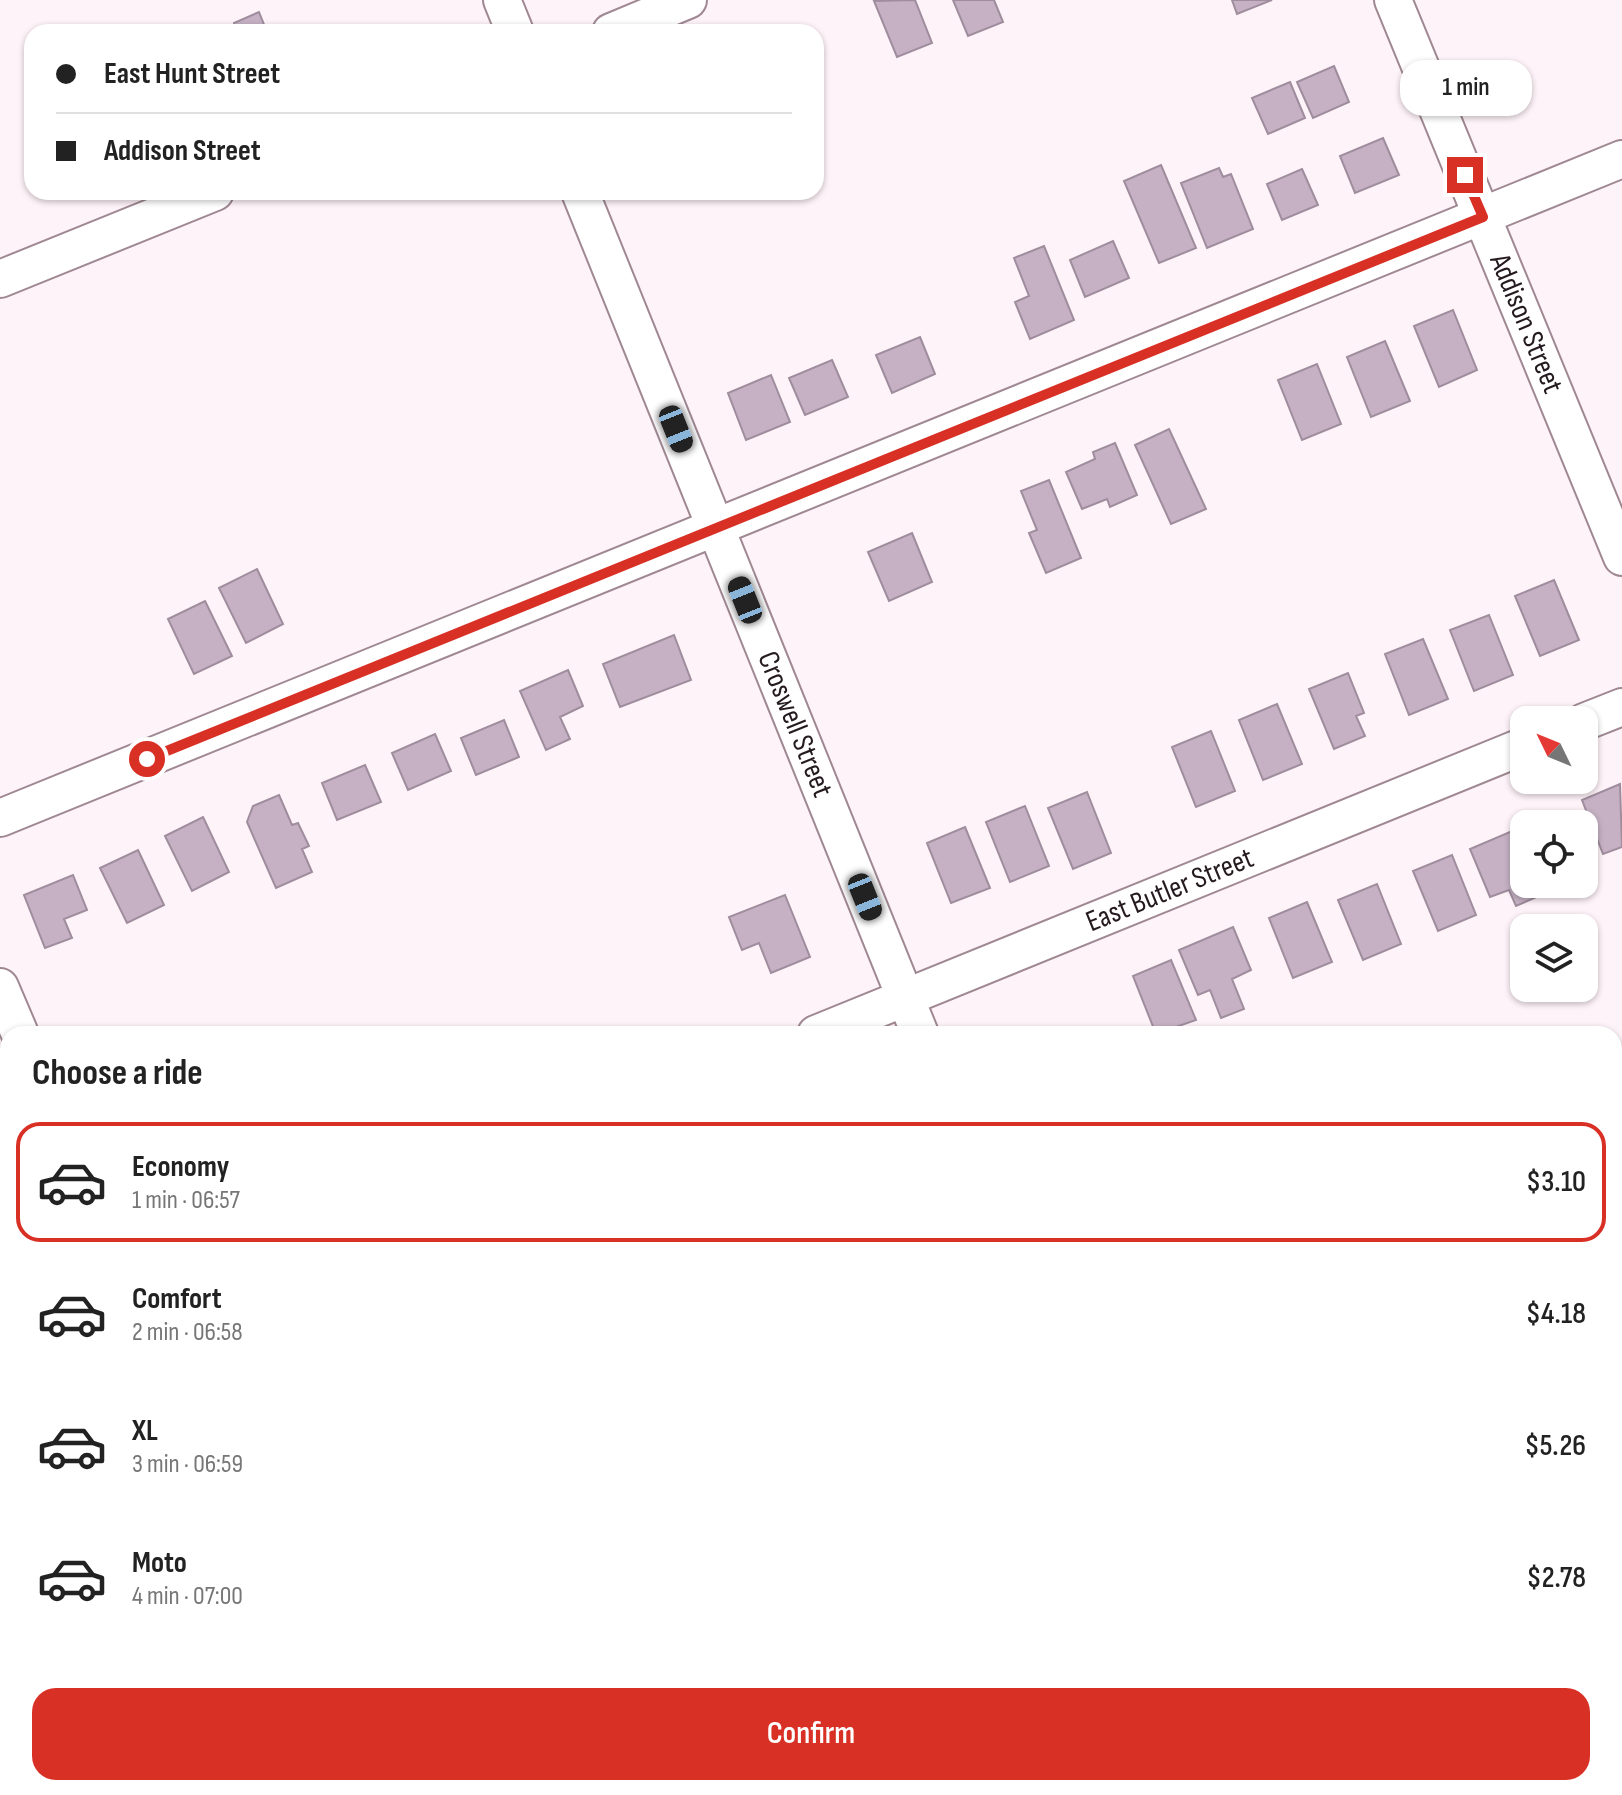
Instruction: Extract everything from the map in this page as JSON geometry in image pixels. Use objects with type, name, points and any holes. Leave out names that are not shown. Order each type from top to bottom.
[{"type":"street","points":[[502,0],[512,24]]},
{"type":"street","points":[[630,24],[688,0]]},
{"type":"street","name":"Addison Street","points":[[1393,0],[1622,557]]},
{"type":"street","points":[[0,818],[1622,159]]},
{"type":"street","points":[[0,279],[195,200]]},
{"type":"street","name":"Croswell Street","points":[[583,200],[917,1026]]},
{"type":"street","points":[[1598,716],[1622,707]]},
{"type":"street","name":"East Butler Street","points":[[836,1026],[1510,752]]},
{"type":"street","points":[[0,987],[17,1026]]},
{"type":"building","points":[[915,0],[932,43],[897,57],[874,1]]},
{"type":"building","points":[[953,0],[994,0],[1003,22],[968,36]]},
{"type":"building","points":[[1232,0],[1272,0],[1237,14]]},
{"type":"building","points":[[259,12],[264,24],[234,24]]},
{"type":"building","points":[[1334,66],[1349,102],[1313,118],[1297,82]]},
{"type":"building","points":[[1290,82],[1305,118],[1268,134],[1252,98]]},
{"type":"building","points":[[1383,138],[1399,175],[1355,193],[1340,156]]},
{"type":"building","points":[[1161,165],[1196,248],[1159,263],[1124,181]]},
{"type":"building","points":[[1219,168],[1223,177],[1231,174],[1253,229],[1207,248],[1181,183]]},
{"type":"building","points":[[1302,169],[1318,205],[1282,220],[1267,184]]},
{"type":"building","points":[[1113,241],[1129,278],[1085,297],[1070,260]]},
{"type":"building","points":[[1044,246],[1074,320],[1030,339],[1015,302],[1029,296],[1014,258]]},
{"type":"building","points":[[1453,310],[1477,370],[1439,387],[1414,326]]},
{"type":"building","points":[[920,337],[935,374],[892,393],[876,355]]},
{"type":"building","points":[[1385,341],[1410,401],[1371,417],[1347,357]]},
{"type":"building","points":[[832,360],[848,397],[805,415],[789,378]]},
{"type":"building","points":[[1317,364],[1341,424],[1302,440],[1278,380]]},
{"type":"building","points":[[771,375],[790,422],[746,440],[728,393]]},
{"type":"building","points":[[1169,429],[1206,509],[1171,524],[1135,445]]},
{"type":"building","points":[[1115,443],[1137,495],[1110,507],[1107,499],[1082,509],[1066,472],[1095,459],[1093,452]]},
{"type":"building","points":[[1049,480],[1081,558],[1046,573],[1029,533],[1037,530],[1021,491]]},
{"type":"building","points":[[912,533],[932,582],[889,601],[868,552]]},
{"type":"building","points":[[257,569],[283,624],[246,643],[219,588]]},
{"type":"building","points":[[1554,580],[1579,640],[1540,656],[1515,596]]},
{"type":"building","points":[[205,601],[232,656],[194,674],[168,619]]},
{"type":"building","points":[[1489,615],[1513,675],[1474,691],[1450,630]]},
{"type":"building","points":[[674,635],[691,680],[620,707],[603,664]]},
{"type":"building","points":[[1423,639],[1448,699],[1409,715],[1385,654]]},
{"type":"building","points":[[568,670],[583,706],[560,717],[570,739],[546,750],[520,691]]},
{"type":"building","points":[[1348,673],[1364,713],[1356,716],[1365,736],[1334,749],[1309,689]]},
{"type":"building","points":[[1277,704],[1302,764],[1263,780],[1239,720]]},
{"type":"building","points":[[504,720],[519,757],[476,775],[461,738]]},
{"type":"building","points":[[1211,731],[1235,791],[1196,807],[1172,747]]},
{"type":"building","points":[[435,734],[451,771],[408,790],[392,753]]},
{"type":"building","points":[[365,765],[381,802],[337,820],[322,783]]},
{"type":"building","points":[[1620,784],[1622,847],[1603,854],[1598,841],[1598,810],[1586,810],[1582,800]]},
{"type":"building","points":[[1087,792],[1111,853],[1073,869],[1048,808]]},
{"type":"building","points":[[279,795],[292,825],[298,823],[309,846],[302,849],[312,872],[276,888],[247,822],[253,806]]},
{"type":"building","points":[[1025,806],[1049,866],[1010,882],[986,822]]},
{"type":"building","points":[[203,817],[229,872],[192,891],[165,836]]},
{"type":"building","points":[[965,827],[990,888],[951,903],[927,843]]},
{"type":"building","points":[[1510,832],[1510,892],[1509,890],[1490,897],[1470,849]]},
{"type":"building","points":[[138,850],[164,905],[127,923],[100,868]]},
{"type":"building","points":[[1452,855],[1476,915],[1438,931],[1413,871]]},
{"type":"building","points":[[73,875],[87,910],[64,919],[72,938],[45,948],[24,895]]},
{"type":"building","points":[[1377,884],[1401,944],[1363,960],[1338,900]]},
{"type":"building","points":[[785,895],[810,957],[771,973],[759,943],[742,950],[729,917]]},
{"type":"building","points":[[1512,898],[1534,898],[1516,906]]},
{"type":"building","points":[[1307,902],[1332,962],[1293,978],[1269,918]]},
{"type":"building","points":[[1233,927],[1251,970],[1232,979],[1244,1009],[1221,1018],[1210,990],[1198,995],[1179,950]]},
{"type":"building","points":[[1171,960],[1196,1020],[1179,1026],[1153,1026],[1133,976]]},
{"type":"route","points":[[147,759],[1483,217],[1465,175]]}]
